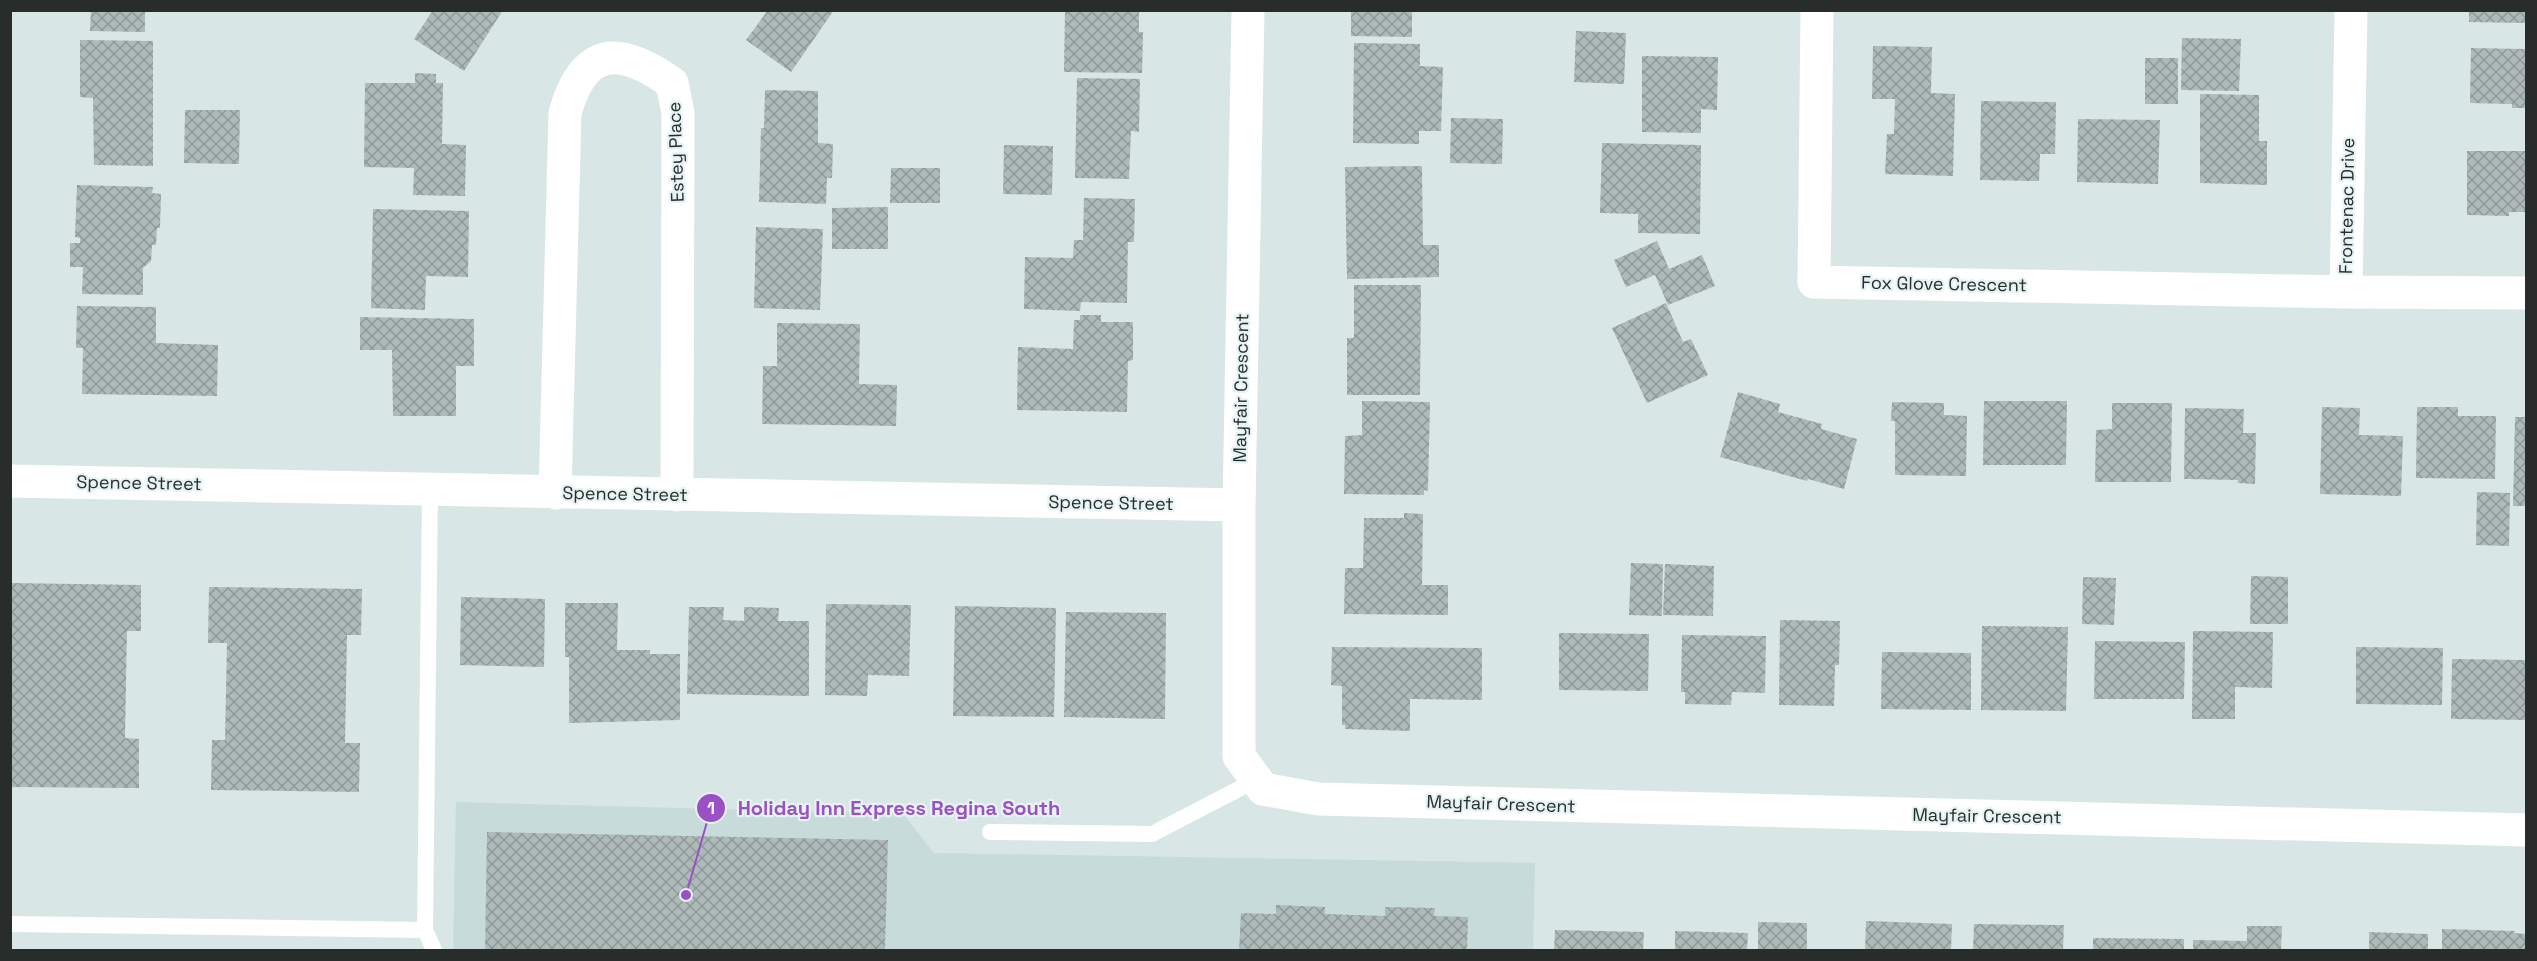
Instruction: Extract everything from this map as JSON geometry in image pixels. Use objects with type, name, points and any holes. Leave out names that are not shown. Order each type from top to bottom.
[{"type":"street","name":"Mayfair Crescent","points":[[1248,10],[1239,505],[1239,756],[1263,789],[1318,799],[2526,830]]},
{"type":"street","name":"Fox Glove Crescent","points":[[1817,10],[1814,282],[2346,292]]},
{"type":"street","name":"Frontenac Drive","points":[[2351,10],[2346,292],[2526,293]]},
{"type":"street","name":"Estey Place","points":[[555,493],[565,113],[572,89],[584,69],[603,58],[626,58],[653,69],[672,83],[678,113],[677,495]]},
{"type":"street","name":"Spence Street","points":[[10,481],[1239,505]]},
{"type":"lane","points":[[430,490],[425,930],[434,951]]},
{"type":"lane","points":[[990,832],[1152,834],[1256,780]]},
{"type":"lane","points":[[10,924],[425,930]]},
{"type":"shaded area","points":[[456,802],[903,814],[934,853],[1535,863],[1533,950],[453,950]]},
{"type":"building","points":[[91,10],[145,10],[145,32],[90,31]]},
{"type":"building","points":[[433,10],[503,10],[464,71],[414,39]]},
{"type":"building","points":[[768,10],[834,10],[791,72],[746,40]]},
{"type":"building","points":[[1065,10],[1139,10],[1139,32],[1143,32],[1142,73],[1064,72]]},
{"type":"building","points":[[1351,10],[1412,10],[1412,37],[1351,36]]},
{"type":"building","points":[[2469,10],[2526,10],[2526,23],[2469,22]]},
{"type":"building","points":[[1576,31],[1626,33],[1624,84],[1574,82]]},
{"type":"building","points":[[2182,38],[2241,39],[2239,91],[2181,90]]},
{"type":"building","points":[[80,40],[153,41],[153,166],[94,165],[93,98],[80,97]]},
{"type":"building","points":[[1354,43],[1420,44],[1420,66],[1443,67],[1441,131],[1419,131],[1419,144],[1353,143]]},
{"type":"building","points":[[1873,46],[1932,47],[1931,93],[1955,94],[1953,176],[1885,174],[1887,134],[1894,134],[1895,99],[1872,99]]},
{"type":"building","points":[[2471,48],[2526,49],[2526,108],[2512,108],[2512,104],[2470,103]]},
{"type":"building","points":[[1642,56],[1718,57],[1717,110],[1701,109],[1701,133],[1642,132]]},
{"type":"building","points":[[2145,58],[2178,58],[2178,104],[2145,104]]},
{"type":"building","points":[[415,73],[436,74],[436,83],[443,83],[442,144],[466,145],[465,196],[413,195],[414,168],[364,167],[365,83],[415,83]]},
{"type":"building","points":[[1077,78],[1140,79],[1139,132],[1131,131],[1129,179],[1075,178]]},
{"type":"building","points":[[765,90],[818,91],[818,143],[833,144],[832,178],[827,178],[826,204],[759,202],[761,128],[764,128]]},
{"type":"building","points":[[2200,94],[2259,95],[2259,141],[2267,141],[2267,185],[2200,183]]},
{"type":"building","points":[[1981,101],[2056,102],[2055,154],[2040,154],[2039,181],[1980,180]]},
{"type":"building","points":[[185,110],[240,110],[239,164],[184,163]]},
{"type":"building","points":[[1451,118],[1503,119],[1502,164],[1450,163]]},
{"type":"building","points":[[2078,119],[2160,120],[2158,184],[2077,182]]},
{"type":"building","points":[[1602,143],[1701,145],[1700,234],[1638,233],[1638,214],[1600,213]]},
{"type":"building","points":[[1004,145],[1053,146],[1052,195],[1003,194]]},
{"type":"building","points":[[2467,151],[2526,151],[2526,212],[2509,212],[2509,216],[2467,215]]},
{"type":"building","points":[[1422,166],[1423,245],[1439,245],[1439,277],[1347,279],[1345,167]]},
{"type":"building","points":[[891,168],[940,168],[940,203],[890,203]]},
{"type":"building","points":[[77,185],[153,187],[152,193],[161,194],[160,228],[157,228],[156,245],[152,245],[151,261],[143,268],[143,295],[82,294],[83,267],[70,267],[70,243],[80,243],[80,238],[75,237]]},
{"type":"building","points":[[1084,198],[1135,199],[1134,242],[1128,242],[1127,303],[1081,302],[1080,311],[1024,309],[1025,257],[1073,258],[1074,240],[1083,240]]},
{"type":"building","points":[[888,207],[888,249],[832,249],[832,208]]},
{"type":"building","points":[[373,209],[469,211],[468,277],[426,276],[425,310],[371,308]]},
{"type":"building","points":[[756,227],[823,229],[820,310],[754,308]]},
{"type":"building","points":[[1657,241],[1669,269],[1702,255],[1715,286],[1668,305],[1655,275],[1626,287],[1614,260]]},
{"type":"building","points":[[1354,285],[1421,285],[1420,395],[1347,395],[1347,338],[1354,338]]},
{"type":"building","points":[[1666,303],[1683,342],[1691,339],[1708,375],[1647,403],[1612,328]]},
{"type":"building","points":[[77,306],[156,307],[156,343],[218,345],[217,396],[82,394],[83,348],[76,348]]},
{"type":"building","points":[[1080,315],[1101,315],[1101,322],[1133,322],[1133,360],[1128,361],[1127,412],[1017,410],[1018,347],[1073,349],[1074,320],[1080,320]]},
{"type":"building","points":[[360,317],[474,319],[474,366],[456,366],[456,416],[393,416],[392,350],[360,350]]},
{"type":"building","points":[[777,323],[860,324],[859,384],[897,385],[896,426],[762,424],[763,366],[777,366]]},
{"type":"building","points":[[1738,392],[1780,404],[1778,412],[1822,424],[1821,429],[1857,439],[1844,489],[1720,457]]},
{"type":"building","points":[[1362,401],[1430,402],[1428,491],[1424,490],[1424,495],[1344,494],[1345,436],[1362,435]]},
{"type":"building","points":[[1984,401],[2067,401],[2066,465],[1983,465]]},
{"type":"building","points":[[1892,402],[1944,403],[1944,415],[1967,416],[1966,476],[1895,475],[1895,421],[1891,421]]},
{"type":"building","points":[[2112,403],[2172,403],[2171,482],[2095,482],[2096,430],[2112,429]]},
{"type":"building","points":[[2322,407],[2360,408],[2359,435],[2403,436],[2401,496],[2320,494]]},
{"type":"building","points":[[2417,407],[2458,407],[2458,416],[2496,416],[2495,479],[2416,478]]},
{"type":"building","points":[[2185,408],[2244,409],[2243,433],[2256,433],[2255,484],[2238,483],[2238,480],[2184,479]]},
{"type":"building","points":[[2515,417],[2526,417],[2526,506],[2513,506]]},
{"type":"building","points":[[2477,492],[2510,493],[2509,546],[2476,545]]},
{"type":"building","points":[[1404,513],[1423,514],[1422,585],[1448,585],[1448,615],[1344,614],[1345,568],[1363,568],[1364,518],[1404,518]]},
{"type":"building","points":[[1631,563],[1663,564],[1662,616],[1629,615]]},
{"type":"building","points":[[1665,564],[1714,566],[1713,616],[1663,615]]},
{"type":"building","points":[[2251,576],[2288,577],[2288,624],[2250,624]]},
{"type":"building","points":[[2083,577],[2116,578],[2114,625],[2082,624]]},
{"type":"building","points":[[10,583],[141,585],[141,631],[127,631],[125,738],[139,739],[139,788],[10,787]]},
{"type":"building","points":[[209,587],[362,589],[361,635],[347,635],[345,743],[360,743],[359,792],[211,790],[212,740],[225,740],[227,643],[208,643]]},
{"type":"building","points":[[461,597],[545,599],[544,667],[460,665]]},
{"type":"building","points":[[565,603],[618,603],[617,650],[650,650],[650,654],[680,654],[680,720],[569,723],[569,657],[565,657]]},
{"type":"building","points":[[826,604],[911,605],[909,676],[868,675],[867,696],[825,695]]},
{"type":"building","points":[[955,606],[1056,608],[1054,717],[953,716]]},
{"type":"building","points":[[689,607],[724,607],[723,620],[744,621],[744,607],[779,608],[778,621],[809,621],[809,696],[687,694]]},
{"type":"building","points":[[1066,612],[1166,613],[1165,719],[1064,717]]},
{"type":"building","points":[[1780,620],[1840,621],[1839,665],[1835,665],[1834,706],[1779,705]]},
{"type":"building","points":[[1982,626],[2068,627],[2066,711],[1981,710]]},
{"type":"building","points":[[2193,631],[2273,632],[2272,688],[2235,687],[2235,719],[2192,719]]},
{"type":"building","points":[[1559,633],[1649,634],[1648,691],[1559,690]]},
{"type":"building","points":[[1682,635],[1766,636],[1765,693],[1732,692],[1731,705],[1685,704],[1685,692],[1681,692]]},
{"type":"building","points":[[2095,641],[2185,642],[2184,699],[2094,699]]},
{"type":"building","points":[[1332,647],[1482,648],[1482,700],[1410,699],[1410,731],[1345,729],[1345,725],[1342,725],[1342,686],[1331,685]]},
{"type":"building","points":[[2356,647],[2443,648],[2442,705],[2356,704]]},
{"type":"building","points":[[1882,652],[1971,653],[1971,710],[1881,709]]},
{"type":"building","points":[[2452,659],[2526,660],[2526,720],[2451,719]]},
{"type":"building","points":[[487,832],[888,840],[885,950],[485,950]]},
{"type":"building","points":[[1276,905],[1325,907],[1325,914],[1385,916],[1385,907],[1435,908],[1434,916],[1468,917],[1467,950],[1239,950],[1241,913],[1276,914]]},
{"type":"building","points":[[1866,921],[1952,924],[1951,950],[1865,950]]},
{"type":"building","points":[[1758,922],[1807,923],[1807,950],[1758,950]]},
{"type":"building","points":[[1974,924],[2064,925],[2063,950],[1973,950]]},
{"type":"building","points":[[2247,926],[2282,926],[2281,950],[2193,950],[2193,940],[2247,941]]},
{"type":"building","points":[[2442,929],[2515,931],[2514,933],[2526,934],[2526,950],[2442,950]]},
{"type":"building","points":[[1555,930],[1644,932],[1643,950],[1554,950]]},
{"type":"building","points":[[1675,931],[1748,933],[1747,950],[1675,950]]},
{"type":"building","points":[[2369,932],[2428,934],[2428,950],[2369,950]]},
{"type":"building","points":[[2093,938],[2184,939],[2184,950],[2093,950]]},
{"type":"place","name":"Holiday Inn Express Regina South","points":[[686,895]]}]
